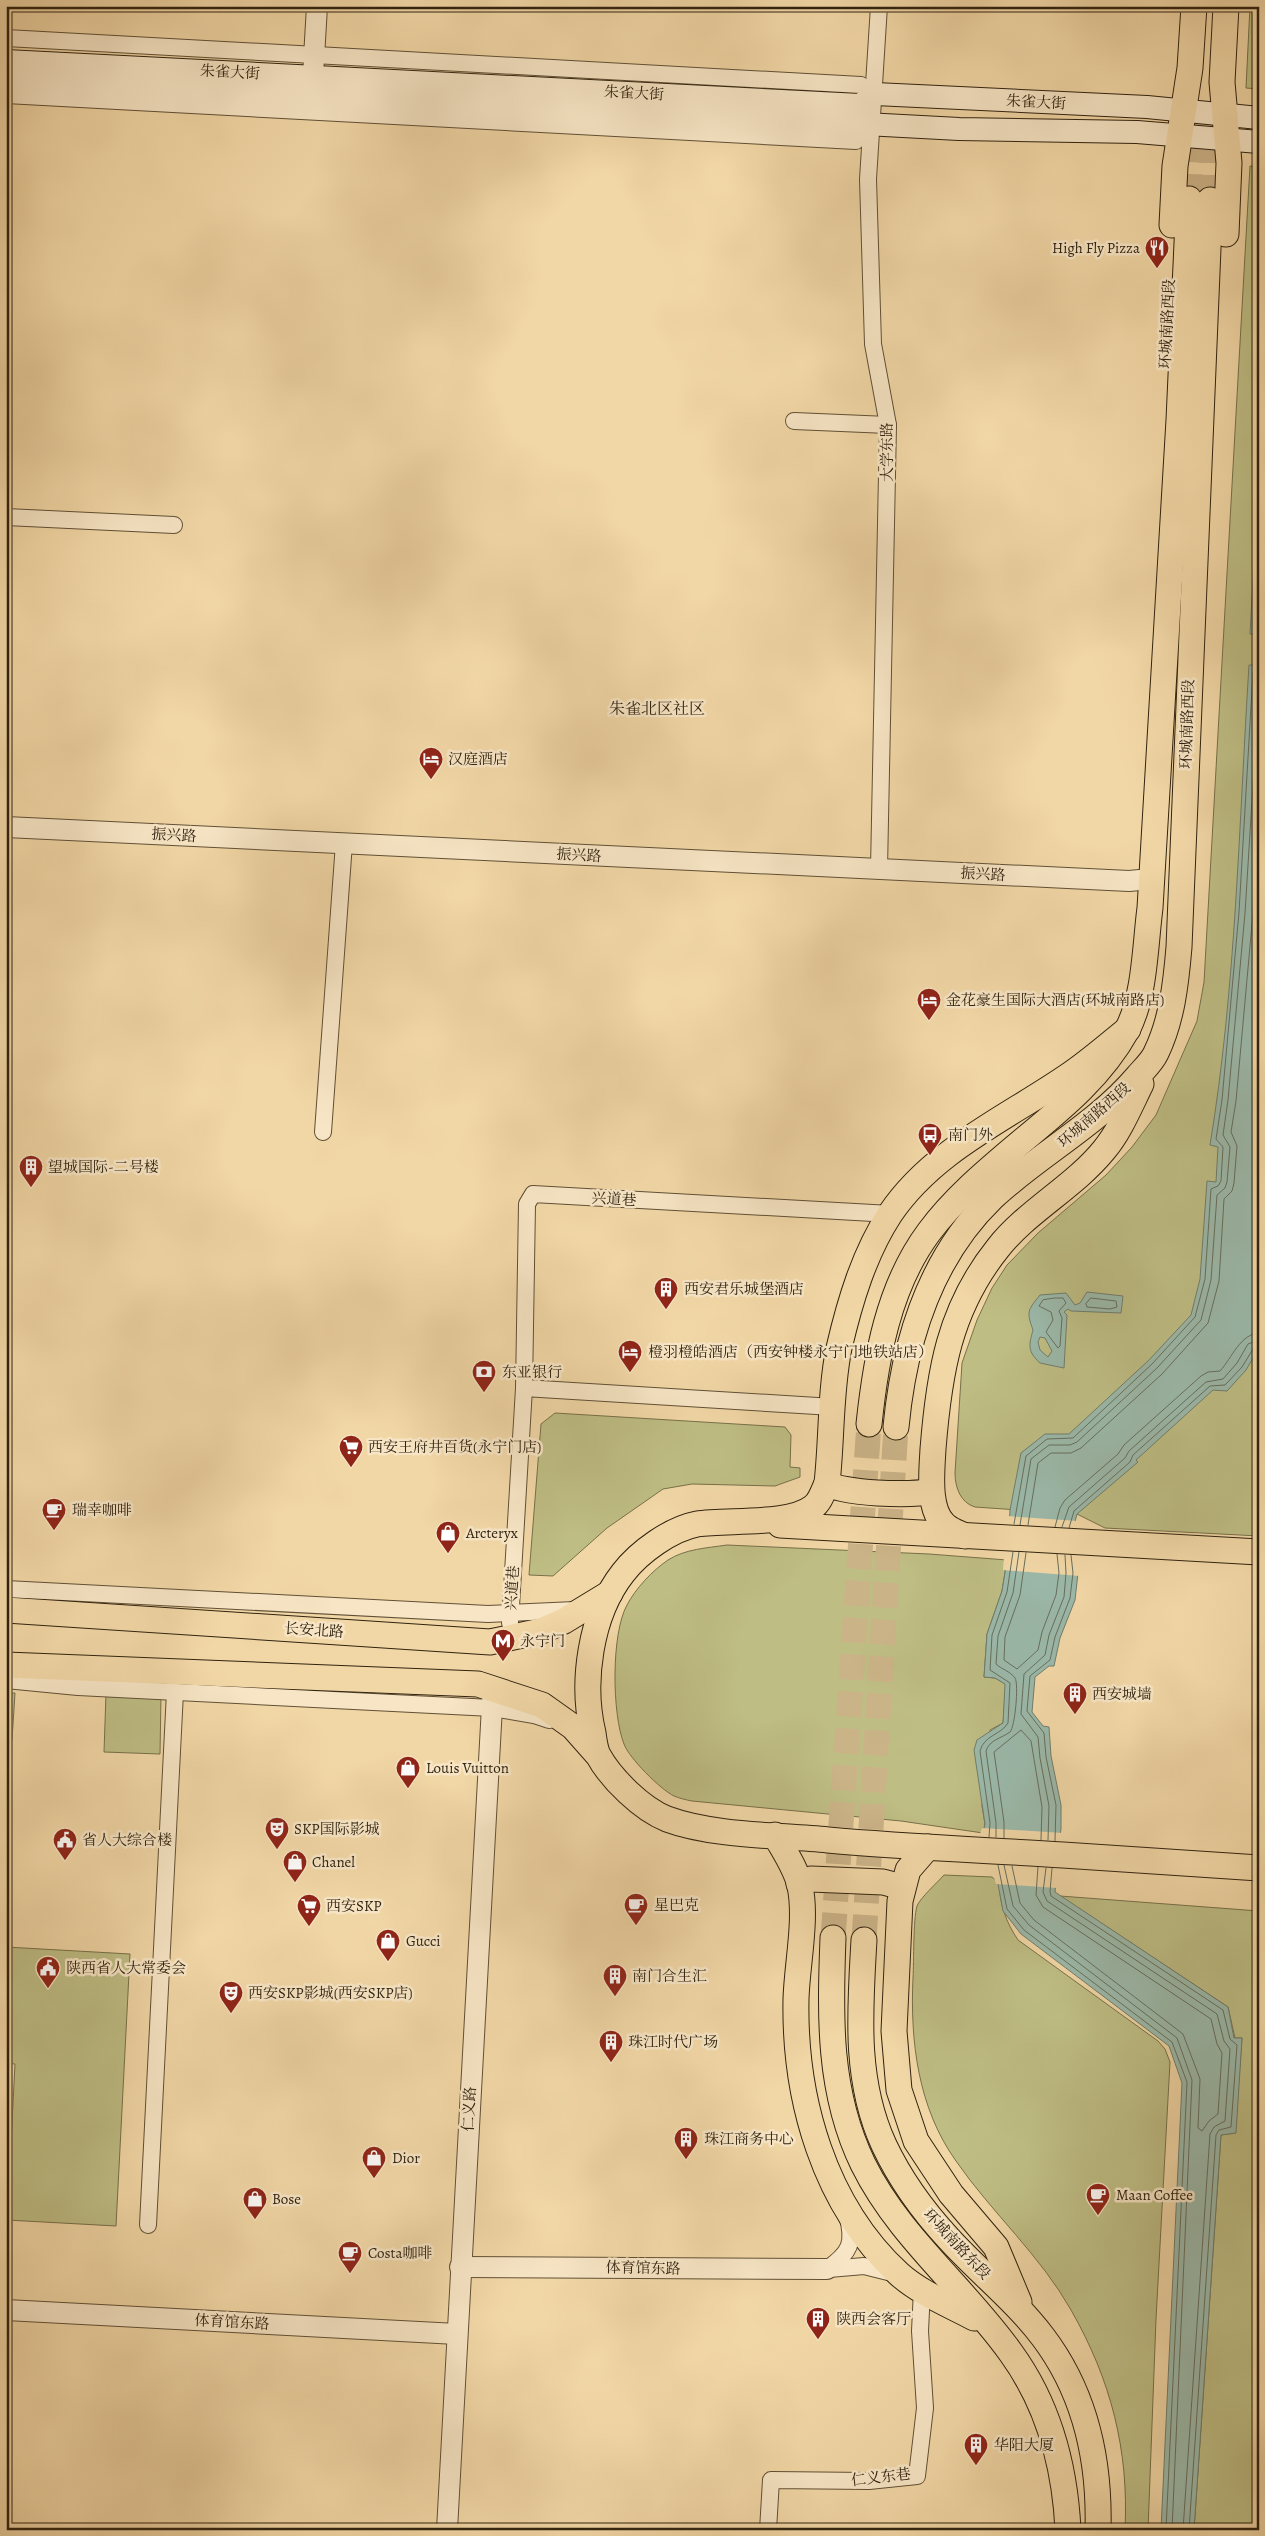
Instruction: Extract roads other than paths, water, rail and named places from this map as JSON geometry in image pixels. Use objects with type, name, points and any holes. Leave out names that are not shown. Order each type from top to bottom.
[{"type":"main road","name":"环城南路西段","points":[[1161,703],[1158,502],[1175,166],[1190,68],[1194,6]]},
{"type":"main road","name":"环城南路西段","points":[[1189,669],[1200,633],[1209,578],[1229,173],[1226,114],[1222,82],[1226,6]]},
{"type":"main road","name":"朱雀大街","points":[[6,61],[314,65],[860,104],[875,94],[1184,110],[1259,118]]},
{"type":"main road","name":"朱雀大街","points":[[6,78],[959,129],[1137,132],[1259,142]]},
{"type":"main road","name":"环城南路西段","points":[[869,1424],[879,1351],[892,1304],[911,1263],[928,1233],[976,1180],[1089,1084],[1128,1029],[1143,970],[1151,879],[1179,430],[1200,200],[1189,669],[1179,947],[1175,986],[1168,1020],[1155,1055],[1121,1096],[992,1198],[965,1229],[942,1263],[924,1298],[907,1352],[900,1385],[896,1427]]},
{"type":"main road","points":[[590,1746],[588,1683],[592,1652],[598,1623],[610,1593],[624,1571],[646,1551],[667,1537],[696,1524],[735,1522],[800,1514],[813,1507],[822,1497],[827,1484],[839,1350],[848,1313],[860,1275],[891,1214],[910,1189],[959,1147],[992,1123],[1070,1075],[1128,1029]]},
{"type":"main road","points":[[965,1536],[944,1525],[937,1514],[931,1491],[938,1391],[948,1343],[961,1306],[999,1246],[1104,1150],[1120,1126],[1155,1055]]},
{"type":"main road","points":[[827,1484],[834,1488],[872,1492],[921,1494],[931,1491]]},
{"type":"main road","points":[[735,1522],[1259,1552]]},
{"type":"main road","name":"长安北路","points":[[6,1610],[490,1642],[549,1628],[610,1593]]},
{"type":"main road","points":[[6,1665],[478,1684],[492,1698],[542,1705],[573,1727],[638,1802],[665,1818],[700,1828],[928,1847],[1259,1868]]},
{"type":"main road","points":[[775,1835],[799,1884],[801,1914],[796,2001],[801,2079],[819,2152],[844,2203],[875,2250],[901,2276],[922,2290],[990,2327]]},
{"type":"main road","points":[[928,1847],[908,1870],[902,1887],[894,2031],[895,2064],[906,2115],[916,2141],[928,2161],[974,2224],[996,2247],[1025,2315]]},
{"type":"main road","points":[[799,1884],[810,1879],[883,1882],[902,1887]]},
{"type":"main road","name":"环城南路东段","points":[[833,1938],[830,2023],[833,2061],[839,2096],[849,2132],[874,2185],[895,2217],[990,2327],[1017,2362],[1035,2395],[1056,2445],[1066,2491],[1068,2530]]},
{"type":"main road","name":"环城南路东段","points":[[864,1940],[859,2032],[864,2077],[871,2108],[884,2145],[927,2213],[949,2239],[1025,2315],[1044,2337],[1061,2365],[1081,2404],[1090,2435],[1097,2467],[1098,2530]]},
{"type":"street","points":[[6,38],[314,65],[317,6]]},
{"type":"street","name":"大学东路","points":[[879,6],[875,94],[868,179],[873,344],[888,425],[879,869]]},
{"type":"street","points":[[6,95],[856,140],[872,124]]},
{"type":"street","points":[[794,421],[888,425]]},
{"type":"street","points":[[6,517],[174,525]]},
{"type":"street","name":"振兴路","points":[[6,827],[1128,881],[1151,879]]},
{"type":"street","points":[[323,1132],[344,843]]},
{"type":"street","name":"兴道巷","points":[[508,1638],[524,1388],[527,1204],[534,1194],[891,1214]]},
{"type":"street","points":[[524,1388],[833,1407]]},
{"type":"street","points":[[6,1589],[488,1614],[567,1612],[589,1606]]},
{"type":"street","points":[[6,1680],[78,1687],[175,1692],[492,1698]]},
{"type":"street","points":[[148,2225],[175,1692]]},
{"type":"street","name":"仁义路","points":[[447,2530],[492,1698]]},
{"type":"street","points":[[827,2270],[843,2258],[848,2249],[849,2222],[844,2203]]},
{"type":"street","name":"体育馆东路","points":[[460,2266],[827,2270]]},
{"type":"street","points":[[827,2270],[864,2266],[901,2276]]},
{"type":"street","name":"仁义东巷","points":[[768,2530],[771,2480],[869,2482],[917,2476],[925,2408],[920,2331],[922,2290]]},
{"type":"street","name":"体育馆东路","points":[[6,2310],[457,2334]]},
{"type":"water","points":[[1259,467],[1259,1348],[1246,1370],[1227,1391],[1213,1390],[1136,1460],[1138,1462],[1077,1514],[1074,1526],[1078,1573],[1075,1600],[1060,1638],[1054,1666],[1049,1666],[1035,1677],[1032,1712],[1043,1726],[1049,1727],[1051,1756],[1061,1805],[1061,1828],[1055,1892],[1228,2007],[1234,2038],[1242,2038],[1236,2133],[1221,2135],[1194,2530],[1161,2530],[1182,2083],[1169,2046],[1021,1934],[1003,1911],[998,1884],[983,1833],[985,1824],[974,1750],[977,1740],[1003,1723],[1005,1684],[995,1678],[984,1677],[987,1634],[1002,1591],[1007,1560],[1010,1510],[1021,1453],[1045,1434],[1069,1434],[1149,1360],[1191,1315],[1200,1279],[1207,1181],[1216,1182],[1218,1147],[1210,1145],[1226,1026],[1236,905],[1249,665],[1255,665],[1256,634],[1250,634]]},
{"type":"water","points":[[1087,1292],[1123,1296],[1121,1313],[1071,1311],[1068,1309],[1064,1312],[1067,1315],[1064,1368],[1040,1363],[1030,1348],[1033,1330],[1029,1319],[1029,1311],[1033,1304],[1040,1295],[1066,1293],[1075,1305],[1080,1303]],"holes":[[[1040,1337],[1045,1338],[1052,1351],[1048,1357],[1040,1350],[1038,1342]]]},
{"type":"tunnel","points":[[1210,200],[1213,90]]},
{"type":"tunnel","points":[[1189,199],[1193,114]]},
{"type":"tunnel","points":[[833,1938],[869,1424]]},
{"type":"tunnel","points":[[864,1940],[896,1427]]},
{"type":"place","name":"High Fly Pizza","points":[[1157,269]]},
{"type":"place","name":"汉庭酒店","points":[[431,780]]},
{"type":"place","name":"金花豪生国际大酒店(环城南路店)","points":[[929,1021]]},
{"type":"place","name":"南门外","points":[[930,1156]]},
{"type":"place","name":"望城国际-二号楼","points":[[31,1188]]},
{"type":"place","name":"西安君乐城堡酒店","points":[[666,1310]]},
{"type":"place","name":"橙羽橙皓酒店（西安钟楼永宁门地铁站店）","points":[[630,1373]]},
{"type":"place","name":"东亚银行","points":[[484,1393]]},
{"type":"place","name":"西安王府井百货(永宁门店)","points":[[351,1468]]},
{"type":"place","name":"瑞幸咖啡","points":[[54,1531]]},
{"type":"place","name":"Arcteryx","points":[[448,1554]]},
{"type":"place","name":"永宁门","points":[[503,1662]]},
{"type":"place","name":"西安城墙","points":[[1075,1715]]},
{"type":"place","name":"Louis Vuitton","points":[[408,1789]]},
{"type":"place","name":"SKP国际影城","points":[[277,1850]]},
{"type":"place","name":"省人大综合楼","points":[[65,1861]]},
{"type":"place","name":"Chanel","points":[[295,1883]]},
{"type":"place","name":"星巴克","points":[[636,1926]]},
{"type":"place","name":"西安SKP","points":[[309,1927]]},
{"type":"place","name":"Gucci","points":[[388,1962]]},
{"type":"place","name":"陕西省人大常委会","points":[[48,1989]]},
{"type":"place","name":"南门合生汇","points":[[615,1997]]},
{"type":"place","name":"西安SKP影城(西安SKP店)","points":[[231,2014]]},
{"type":"place","name":"珠江时代广场","points":[[611,2063]]},
{"type":"place","name":"珠江商务中心","points":[[686,2160]]},
{"type":"place","name":"Dior","points":[[374,2179]]},
{"type":"place","name":"Maan Coffee","points":[[1098,2216]]},
{"type":"place","name":"Bose","points":[[255,2220]]},
{"type":"place","name":"Costa咖啡","points":[[350,2274]]},
{"type":"place","name":"陕西会客厅","points":[[818,2340]]},
{"type":"place","name":"华阳大厦","points":[[976,2466]]},
{"type":"district","name":"朱雀北区社区","points":[[657,709]]}]
